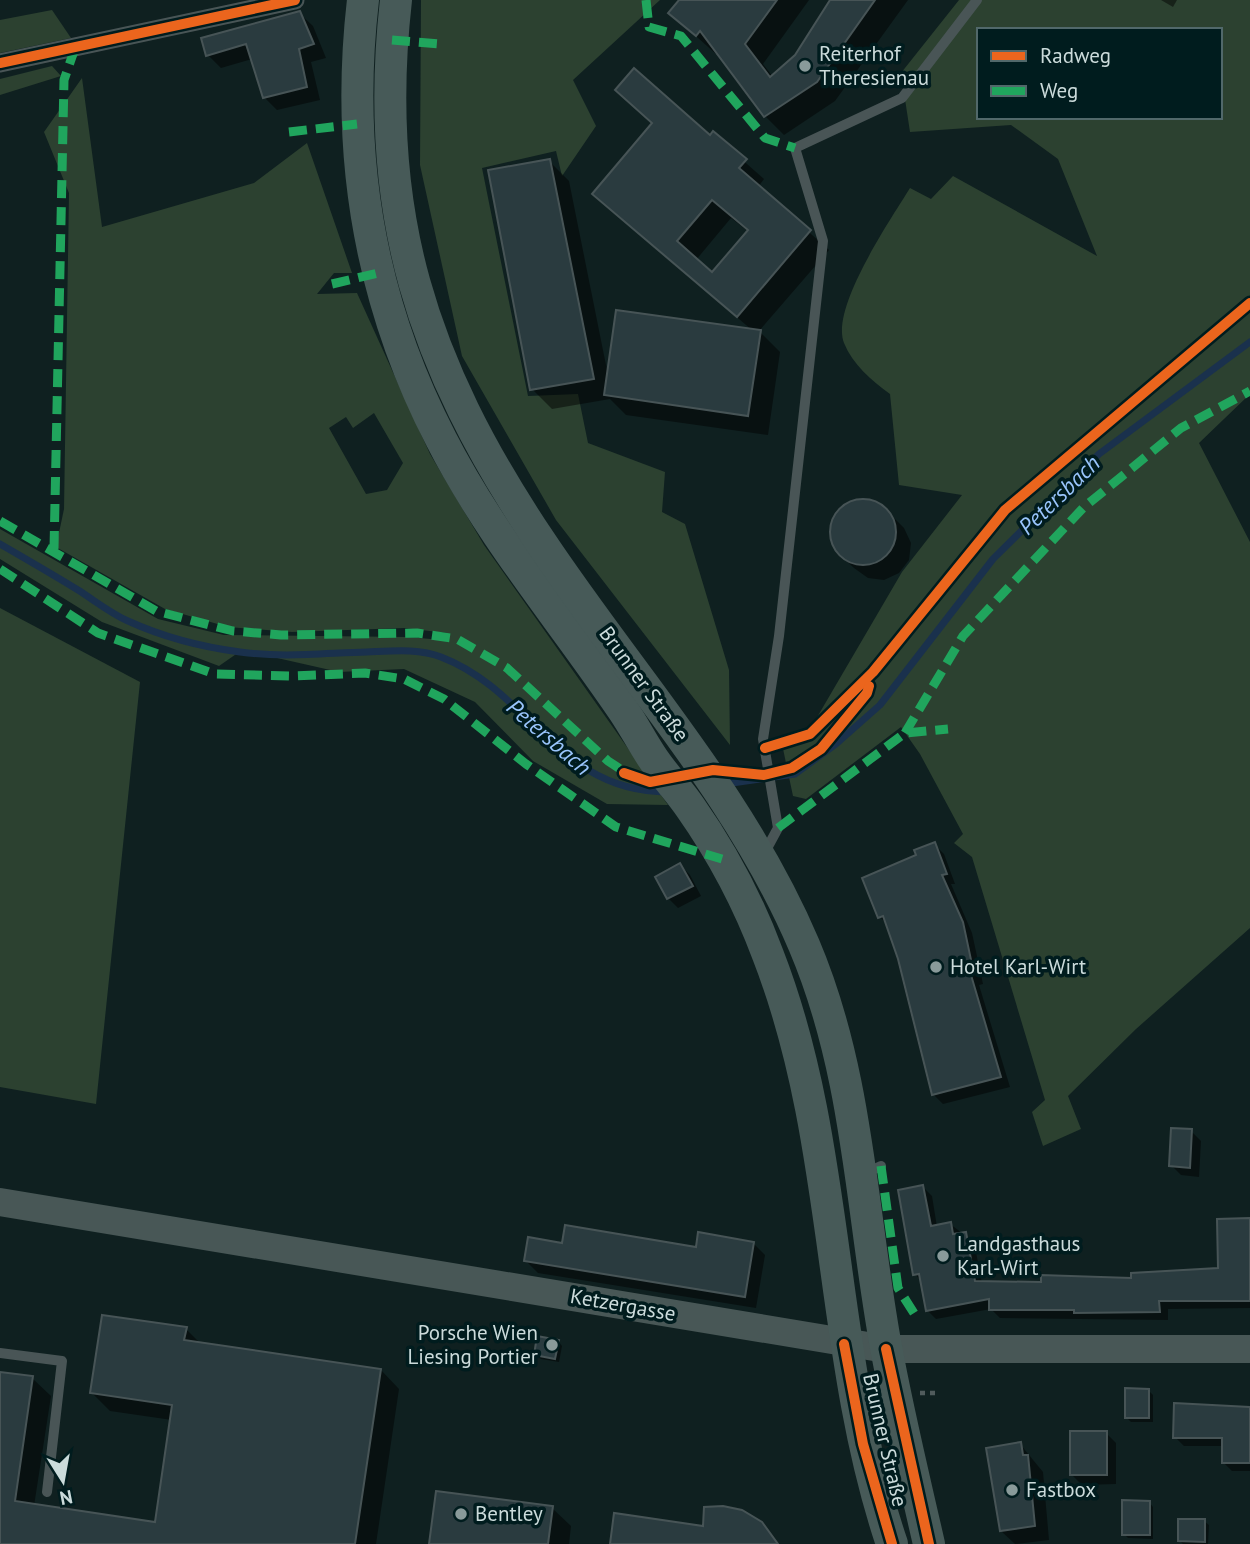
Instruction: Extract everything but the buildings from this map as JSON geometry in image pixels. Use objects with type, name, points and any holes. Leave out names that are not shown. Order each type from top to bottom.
[{"type":"main road","name":"Brunner Straße","points":[[396,0],[388,85],[389,145],[411,276],[431,339],[458,403],[538,538],[729,803],[797,927],[820,985],[872,1170],[886,1349],[929,1544]]},
{"type":"main road","name":"Brunner Straße","points":[[356,1],[358,160],[372,249],[397,338],[440,439],[514,561],[624,711],[655,761],[691,809],[754,922],[774,969],[793,1031],[824,1167],[844,1344],[863,1444],[892,1544]]},
{"type":"main road","name":"Ketzergasse","points":[[0,1202],[523,1286],[844,1344],[886,1349],[1250,1349]]},
{"type":"street","points":[[0,63],[295,0]]},
{"type":"lane","points":[[761,859],[778,828],[763,739],[779,636],[824,241],[795,148],[902,98],[977,0]]},
{"type":"lane","points":[[0,1353],[62,1361],[47,1492]]},
{"type":"green space","points":[[421,0],[660,0],[573,80],[596,126],[562,176],[556,151],[482,168],[528,396],[578,394],[588,443],[665,472],[662,512],[685,524],[729,670],[730,745],[556,520],[462,356],[420,165]]},
{"type":"green space","points":[[959,0],[1250,0],[1250,394],[1199,443],[1250,542],[1250,928],[1136,1029],[1068,1096],[1081,1129],[1043,1146],[1032,1112],[1045,1100],[972,857],[954,843],[963,834],[920,754],[901,727],[806,799],[793,796],[782,744],[809,731],[902,572],[962,495],[899,485],[890,394],[863,372],[844,343],[842,328],[854,287],[877,241],[910,188],[931,199],[953,176],[1097,256],[1058,159],[1011,125],[910,132],[901,73]]},
{"type":"green space","points":[[52,10],[71,38],[0,53],[0,20]]},
{"type":"green space","points":[[52,66],[61,76],[0,95],[0,79]]},
{"type":"green space","points":[[82,78],[102,227],[254,183],[307,143],[352,273],[334,273],[317,294],[357,293],[430,454],[484,545],[668,805],[607,804],[533,761],[475,702],[404,669],[339,672],[242,650],[219,666],[102,622],[0,559],[0,529],[158,619],[224,635],[408,637],[442,640],[447,633],[404,628],[292,632],[228,627],[165,609],[56,547],[64,509],[69,193],[44,132]],"holes":[[[374,413],[403,463],[387,490],[366,494],[329,428],[346,417],[353,428]]]},
{"type":"green space","points":[[0,608],[140,682],[96,1104],[0,1087]]},
{"type":"waterway","name":"Petersbach","points":[[725,784],[795,774],[836,744],[880,705],[993,559],[1099,454],[1250,342]]},
{"type":"waterway","name":"Petersbach","points":[[0,544],[121,618],[183,641],[226,650],[272,655],[405,651],[424,652],[441,657],[472,673],[499,693],[571,759],[598,776],[630,788],[668,792]]},
{"type":"marked path","points":[[646,0],[649,27],[681,36],[765,138],[795,148]]},
{"type":"marked path","points":[[392,40],[441,44]]},
{"type":"marked path","points":[[54,549],[64,80],[75,48]]},
{"type":"marked path","points":[[289,132],[357,124]]},
{"type":"marked path","points":[[332,284],[378,273]]},
{"type":"marked path","points":[[905,733],[963,636],[1083,508],[1181,428],[1250,391]]},
{"type":"marked path","points":[[0,521],[156,611],[233,631],[281,635],[417,633],[457,639],[507,668],[608,761],[628,774]]},
{"type":"marked path","points":[[0,569],[98,633],[215,674],[292,676],[365,673],[404,679],[444,699],[526,764],[616,827],[722,859]]},
{"type":"marked path","points":[[778,828],[905,733],[948,729]]},
{"type":"marked path","points":[[881,1166],[898,1288],[917,1318]]},
{"type":"cycle path","points":[[0,63],[295,0]]},
{"type":"cycle path","points":[[765,748],[810,734],[873,672],[1005,510],[1250,303]]},
{"type":"cycle path","points":[[624,773],[650,782],[713,770],[764,775],[792,768],[821,749],[867,693],[869,686]]},
{"type":"cycle path","points":[[844,1344],[863,1444],[892,1544]]},
{"type":"cycle path","points":[[886,1349],[929,1544]]},
{"type":"place","name":"Reiterhof Theresienau","points":[[805,66]]},
{"type":"place","name":"Hotel Karl-Wirt","points":[[936,967]]},
{"type":"place","name":"Landgasthaus Karl-Wirt","points":[[943,1256]]},
{"type":"place","name":"Porsche Wien Liesing Portier","points":[[552,1345]]},
{"type":"place","name":"Fastbox","points":[[1012,1490]]},
{"type":"place","name":"Bentley","points":[[461,1514]]}]
